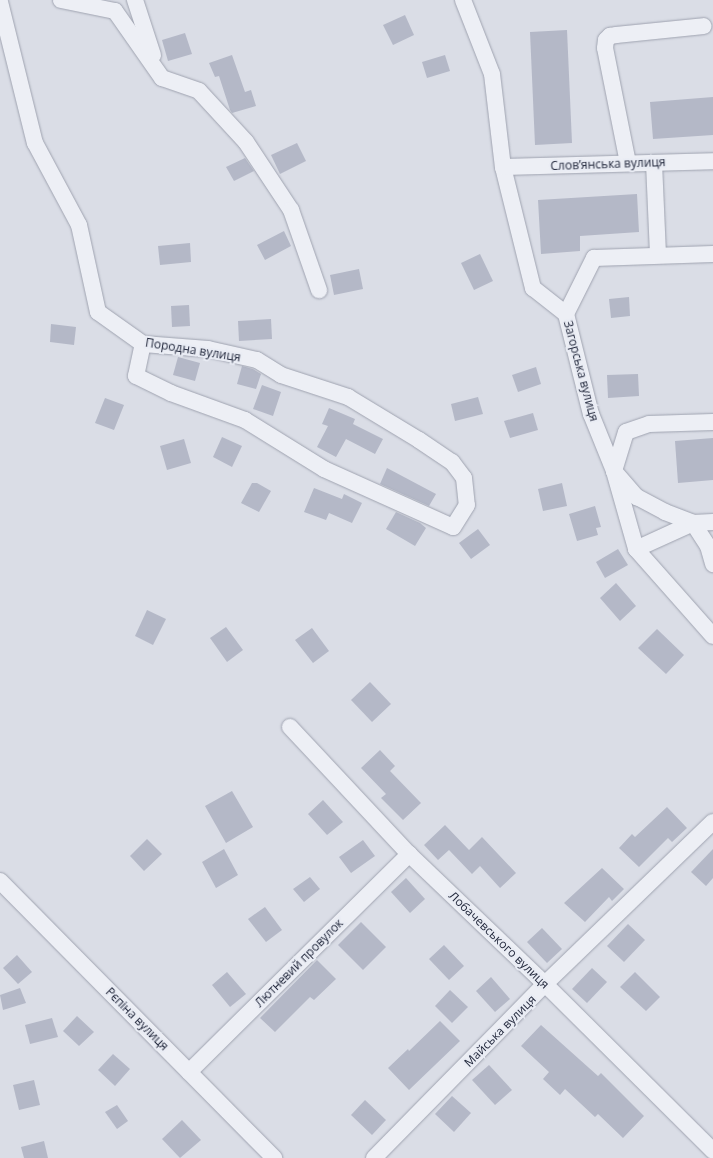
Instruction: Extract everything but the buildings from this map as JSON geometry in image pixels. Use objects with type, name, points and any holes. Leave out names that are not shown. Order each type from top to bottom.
[{"type":"street","points":[[61,0],[115,11],[162,78],[199,91],[246,142],[291,210],[320,290]]},
{"type":"street","points":[[135,0],[162,78]]},
{"type":"street","name":"Загорська вулиця","points":[[463,0],[492,74],[503,167],[533,288],[566,314],[590,414],[614,471],[636,549],[713,636]]},
{"type":"street","name":"Породна вулиця","points":[[0,2],[35,143],[79,224],[98,312],[142,344],[208,349],[257,360],[281,375],[354,401],[419,440],[452,462],[464,478],[467,505],[453,527],[324,469],[245,420],[170,393],[136,376],[142,344]]},
{"type":"street","points":[[628,163],[605,48],[606,40],[610,36],[616,35],[704,26]]},
{"type":"street","name":"Слов’янська вулиця","points":[[503,167],[713,161]]},
{"type":"street","points":[[654,163],[658,255]]},
{"type":"street","points":[[566,314],[594,258],[713,254]]},
{"type":"street","points":[[713,422],[649,424],[626,432],[614,471],[637,497],[665,512],[693,523],[708,546],[713,564]]},
{"type":"street","points":[[636,549],[693,523],[713,522]]},
{"type":"street","name":"Лобачевського вулиця","points":[[290,726],[410,854],[545,984],[713,1151]]},
{"type":"street","name":"Майська вулиця","points":[[374,1158],[545,984],[713,822]]},
{"type":"street","name":"Лютневий провулок","points":[[189,1072],[410,854]]},
{"type":"street","name":"Рєпіна вулиця","points":[[0,881],[274,1158]]}]
